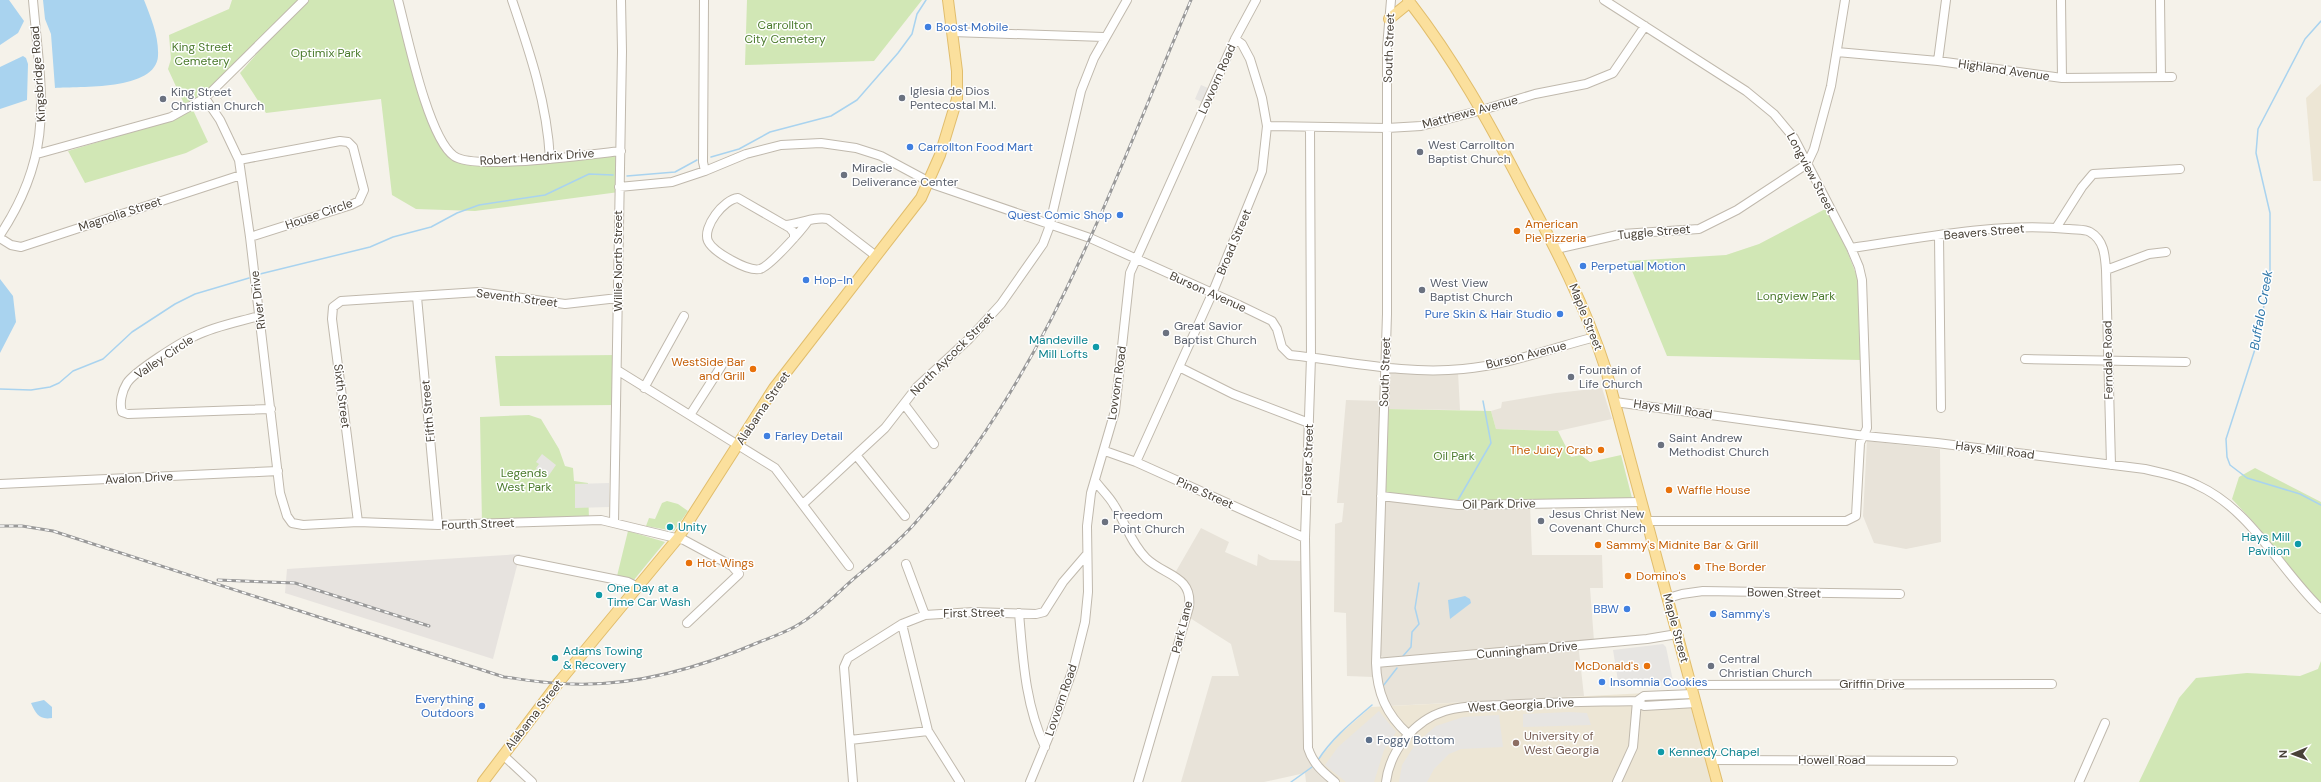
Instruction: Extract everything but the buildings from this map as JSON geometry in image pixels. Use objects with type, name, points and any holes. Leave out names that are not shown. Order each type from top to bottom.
[{"type":"main road","name":"Alabama Street","points":[[483,782],[559,682],[678,538],[774,388],[917,203],[929,182],[948,134],[956,105],[958,83],[948,0]]},
{"type":"main road","points":[[1389,19],[1409,1]]},
{"type":"main road","name":"Maple Street","points":[[1409,1],[1451,59],[1482,110],[1556,249],[1578,295],[1595,337],[1615,402],[1717,782]]},
{"type":"street","name":"Kingsbridge Road","points":[[0,236],[24,193],[37,154],[42,114],[33,0]]},
{"type":"street","points":[[37,154],[60,149],[171,117],[205,98],[304,0]]},
{"type":"street","name":"Robert Hendrix Drive","points":[[398,0],[429,113],[438,135],[454,156],[466,162],[550,159],[620,151]]},
{"type":"street","points":[[512,0],[537,74],[548,136],[550,159]]},
{"type":"street","name":"Willie North Street","points":[[614,523],[621,0]]},
{"type":"street","points":[[704,0],[703,162],[705,172]]},
{"type":"street","name":"North Aycock Street","points":[[803,504],[885,428],[917,387],[969,339],[1001,304],[1043,244],[1050,224],[1081,91],[1104,37],[1127,0]]},
{"type":"street","name":"Lovvorn Road","points":[[1030,782],[1045,747],[1074,666],[1085,622],[1088,592],[1087,526],[1091,492],[1115,411],[1128,284],[1135,258],[1235,39],[1256,0]]},
{"type":"street","name":"South Street","points":[[1390,0],[1387,128],[1385,368],[1376,663],[1378,689],[1383,702],[1392,718],[1408,734]]},
{"type":"street","name":"Longview Street","points":[[1604,0],[1760,101],[1786,126],[1851,248],[1859,267],[1862,280],[1867,428],[1865,436],[1860,443],[1856,516],[1846,521],[1647,521]]},
{"type":"street","points":[[1807,164],[1822,124],[1837,52],[1845,0]]},
{"type":"street","points":[[1938,61],[1946,0]]},
{"type":"street","points":[[2061,0],[2062,78]]},
{"type":"street","points":[[2160,0],[2161,77]]},
{"type":"street","name":"Matthews Avenue","points":[[1267,126],[1387,128],[1421,126],[1535,94],[1586,84],[1613,73],[1645,26]]},
{"type":"street","points":[[952,32],[1104,37]]},
{"type":"street","name":"Broad Street","points":[[1136,462],[1212,294],[1262,171],[1267,126],[1262,98],[1250,59],[1242,44],[1235,39]]},
{"type":"street","name":"Highland Avenue","points":[[1837,52],[1938,61],[2062,78],[2172,77]]},
{"type":"street","name":"River Drive","points":[[205,98],[220,120],[239,160],[250,237],[280,493],[285,510]]},
{"type":"street","name":"Foster Street","points":[[1310,126],[1311,357],[1305,538],[1308,748],[1311,758],[1319,768],[1335,782]]},
{"type":"street","name":"House Circle","points":[[239,160],[340,141],[348,142],[353,147],[364,190],[360,201],[250,237]]},
{"type":"street","name":"Burson Avenue","points":[[619,187],[672,182],[705,172],[762,149],[795,143],[845,145],[869,151],[929,182],[1090,238],[1272,322],[1277,328],[1282,347],[1290,355],[1385,368],[1416,370],[1470,369],[1557,348],[1595,337]]},
{"type":"street","name":"Tuggle Street","points":[[1556,249],[1622,234],[1699,228],[1737,210],[1807,164]]},
{"type":"street","points":[[2056,228],[2082,187],[2093,174],[2180,169]]},
{"type":"street","name":"Magnolia Street","points":[[0,236],[11,245],[21,247],[241,175]]},
{"type":"street","points":[[794,238],[793,231],[785,224],[743,199],[734,198],[723,204],[717,212],[709,227],[707,240],[711,246],[722,254],[747,268],[755,270],[762,268],[794,238],[808,221]]},
{"type":"street","points":[[785,224],[808,221],[819,217],[828,219],[876,256]]},
{"type":"street","name":"Beavers Street","points":[[1851,248],[1939,236],[2006,229],[2056,228],[2088,231],[2096,236],[2105,255]]},
{"type":"street","points":[[1939,236],[1941,408]]},
{"type":"street","points":[[2106,270],[2150,254],[2166,252]]},
{"type":"street","name":"Ferndale Road","points":[[2105,255],[2110,465]]},
{"type":"street","name":"Seventh Street","points":[[368,300],[479,292],[565,304],[618,298]]},
{"type":"street","name":"Fifth Street","points":[[417,297],[438,525]]},
{"type":"street","name":"Sixth Street","points":[[358,522],[332,319],[333,307],[341,301],[368,300]]},
{"type":"street","name":"Valley Circle","points":[[259,316],[220,326],[194,336],[141,370],[128,382],[120,406],[122,412],[128,414],[271,409]]},
{"type":"street","points":[[644,388],[684,316]]},
{"type":"street","points":[[2025,359],[2108,362],[2186,362]]},
{"type":"street","points":[[690,415],[722,365]]},
{"type":"street","points":[[1179,367],[1233,394],[1309,423]]},
{"type":"street","points":[[617,370],[775,468],[849,566]]},
{"type":"street","name":"Hays Mill Road","points":[[1615,402],[1865,436],[1937,443],[2110,465],[2170,475],[2198,485],[2220,498],[2243,517],[2304,593],[2321,609]]},
{"type":"street","points":[[904,404],[934,444]]},
{"type":"street","name":"Pine Street","points":[[1104,451],[1136,462],[1305,538]]},
{"type":"street","points":[[856,455],[905,516]]},
{"type":"street","name":"Avalon Drive","points":[[0,484],[278,471]]},
{"type":"street","name":"Park Lane","points":[[1095,481],[1115,506],[1122,522],[1146,558],[1185,584],[1190,594],[1189,607],[1138,782]]},
{"type":"street","name":"Oil Park Drive","points":[[1381,496],[1458,505],[1641,502]]},
{"type":"street","name":"Fourth Street","points":[[285,510],[292,523],[303,525],[358,522],[438,525],[588,520],[614,523],[678,538],[710,553],[732,566],[739,574],[687,623]]},
{"type":"street","name":"First Street","points":[[850,740],[845,661],[902,624],[925,615],[974,612],[1036,614],[1044,612],[1068,576],[1087,554]]},
{"type":"street","points":[[518,560],[628,582],[638,587]]},
{"type":"street","points":[[906,564],[925,615]]},
{"type":"street","name":"Bowen Street","points":[[1668,598],[1703,591],[1900,594]]},
{"type":"street","points":[[1019,613],[1026,690],[1036,727],[1045,747]]},
{"type":"street","points":[[902,624],[928,731],[960,782]]},
{"type":"street","name":"Cunningham Drive","points":[[1376,663],[1647,639],[1677,634]]},
{"type":"street","name":"Griffin Drive","points":[[1637,701],[1644,706],[1694,694],[2052,684]]},
{"type":"street","points":[[1617,782],[1633,747],[1637,701]]},
{"type":"street","name":"West Georgia Drive","points":[[1386,782],[1394,755],[1408,734],[1424,721],[1445,711],[1457,708],[1637,701]]},
{"type":"street","points":[[2079,782],[2105,723]]},
{"type":"street","points":[[853,782],[850,740],[928,731]]},
{"type":"street","points":[[503,755],[532,782]]},
{"type":"street","name":"Howell Road","points":[[1711,760],[1953,761]]},
{"type":"shaded area","points":[[2321,84],[2321,181],[2313,181],[2306,98]]},
{"type":"shaded area","points":[[1201,85],[1208,88],[1202,102],[1195,99]]},
{"type":"shaded area","points":[[1389,372],[1458,372],[1460,410],[1387,409]]},
{"type":"shaded area","points":[[1602,388],[1612,419],[1558,431],[1496,429],[1491,411],[1501,408],[1502,402],[1556,393]]},
{"type":"shaded area","points":[[1346,400],[1381,401],[1373,677],[1347,676],[1346,613],[1334,612],[1335,524],[1342,522],[1344,503],[1337,503]]},
{"type":"shaded area","points":[[1867,441],[1940,449],[1941,542],[1906,549],[1874,543],[1863,516]]},
{"type":"shaded area","points":[[542,454],[556,465],[547,478],[536,468],[539,464],[536,462]]},
{"type":"shaded area","points":[[609,483],[609,507],[575,508],[575,484]]},
{"type":"shaded area","points":[[1385,498],[1530,506],[1532,555],[1602,555],[1603,588],[1590,588],[1594,641],[1578,643],[1584,696],[1389,706],[1381,684],[1380,669],[1384,659],[1380,654]]},
{"type":"shaded area","points":[[1201,528],[1229,542],[1225,552],[1257,566],[1258,554],[1270,560],[1302,561],[1306,750],[1331,782],[1306,782],[1305,773],[1264,782],[1181,782],[1212,676],[1239,676],[1231,644],[1190,618],[1194,598],[1191,589],[1175,573]]},
{"type":"shaded area","points":[[520,554],[493,659],[285,593],[287,569]]},
{"type":"shaded area","points":[[1663,644],[1666,647],[1673,681],[1630,686],[1618,681],[1613,650]]},
{"type":"shaded area","name":"University of West Georgia","points":[[1686,691],[1712,782],[1331,782],[1315,763],[1340,734],[1371,707]]},
{"type":"shaded area","name":"Foggy Bottom","points":[[1379,711],[1396,732],[1384,750],[1374,782],[1346,782],[1325,765],[1338,747]]},
{"type":"shaded area","points":[[1569,712],[1587,713],[1591,725],[1523,727],[1523,714]]},
{"type":"shaded area","points":[[1499,715],[1503,747],[1461,749],[1449,754],[1434,769],[1427,782],[1399,782],[1402,765],[1416,743],[1436,726],[1463,717]]},
{"type":"green space","name":"King Street Cemetery","points":[[232,0],[299,0],[199,98],[185,106],[168,69],[171,59],[169,35],[229,9]]},
{"type":"green space","name":"Optimix Park","points":[[304,0],[398,0],[429,113],[446,147],[466,162],[621,151],[619,192],[475,211],[416,209],[392,195],[381,99],[266,113],[240,73]]},
{"type":"green space","name":"Carrollton City Cemetery","points":[[747,0],[922,0],[874,61],[745,65]]},
{"type":"green space","points":[[193,110],[208,142],[186,153],[85,183],[68,151],[169,121]]},
{"type":"green space","name":"Longview Park","points":[[1827,208],[1844,243],[1858,279],[1861,360],[1667,356],[1628,261],[1726,255],[1759,244]]},
{"type":"green space","points":[[617,355],[616,405],[500,406],[495,356]]},
{"type":"green space","name":"Oil Park","points":[[1387,409],[1491,411],[1496,429],[1558,431],[1571,457],[1581,455],[1590,462],[1621,455],[1632,498],[1453,502],[1386,493]]},
{"type":"green space","name":"Legends West Park","points":[[529,415],[541,419],[559,449],[565,466],[573,468],[574,481],[588,483],[589,520],[482,524],[480,417]]},
{"type":"green space","points":[[2255,468],[2321,502],[2321,607],[2294,578],[2258,527],[2232,499],[2239,477]]},
{"type":"green space","points":[[667,501],[678,504],[688,511],[674,531],[646,526],[649,518],[655,519],[662,503]]},
{"type":"green space","points":[[628,531],[665,542],[633,581],[617,576]]},
{"type":"green space","points":[[2321,661],[2321,782],[2139,782],[2179,698],[2196,678],[2247,673],[2300,676],[2318,669]]},
{"type":"water","points":[[0,0],[9,0],[24,21],[18,33],[0,45]]},
{"type":"water","points":[[43,0],[144,0],[154,27],[157,41],[158,56],[154,67],[144,75],[131,81],[98,86],[55,88],[51,34],[45,19]]},
{"type":"water","points":[[23,56],[26,58],[28,64],[27,100],[0,109],[0,67]]},
{"type":"water","points":[[0,279],[13,296],[16,322],[0,353]]},
{"type":"water","points":[[1465,596],[1470,599],[1471,603],[1450,619],[1448,600]]},
{"type":"water","points":[[44,700],[52,707],[52,718],[44,718],[38,715],[31,703]]},
{"type":"waterway","points":[[711,157],[739,149],[770,132],[831,116],[857,100],[898,53],[912,34],[917,14],[926,0]]},
{"type":"waterway","name":"Buffalo Creek","points":[[2321,21],[2305,39],[2258,129],[2256,153],[2270,213],[2270,273],[2257,343],[2226,439],[2227,457],[2230,465],[2247,478],[2300,494],[2321,505]]},
{"type":"waterway","points":[[627,176],[675,172],[697,160]]},
{"type":"waterway","points":[[260,274],[370,247],[393,237],[431,227],[457,213],[479,205],[545,195],[589,174],[613,175]]},
{"type":"waterway","points":[[0,389],[31,390],[50,387],[59,383],[73,371],[103,359],[132,332],[175,304],[195,294],[249,278]]},
{"type":"waterway","points":[[1458,500],[1491,443],[1483,401]]},
{"type":"waterway","points":[[1403,656],[1411,647],[1412,632],[1419,624],[1415,608],[1419,583]]},
{"type":"waterway","points":[[1383,686],[1397,668]]},
{"type":"waterway","points":[[1318,760],[1336,737],[1372,705]]},
{"type":"waterway","points":[[1291,782],[1312,767]]},
{"type":"railway","points":[[0,526],[22,526],[53,531],[504,677],[530,681],[564,684],[597,684],[621,682],[667,674],[713,660],[785,632],[816,613],[888,550],[916,522],[963,464],[1004,403],[1041,339],[1074,273],[1105,205],[1191,0]]},
{"type":"railway","points":[[218,580],[295,583],[429,626]]},
{"type":"place","name":"Boost Mobile","points":[[928,27]]},
{"type":"place","name":"Iglesia de Dios Pentecostal M.I.","points":[[902,98]]},
{"type":"place","name":"King Street Christian Church","points":[[163,99]]},
{"type":"place","name":"Carrollton Food Mart","points":[[910,147]]},
{"type":"place","name":"West Carrollton Baptist Church","points":[[1420,152]]},
{"type":"place","name":"Miracle Deliverance Center","points":[[844,175]]},
{"type":"place","name":"Quest Comic Shop","points":[[1120,215]]},
{"type":"place","name":"American Pie Pizzeria","points":[[1517,231]]},
{"type":"place","name":"Perpetual Motion","points":[[1583,266]]},
{"type":"place","name":"Hop-In","points":[[806,280]]},
{"type":"place","name":"West View Baptist Church","points":[[1422,290]]},
{"type":"place","name":"Pure Skin & Hair Studio","points":[[1560,314]]},
{"type":"place","name":"Great Savior Baptist Church","points":[[1166,333]]},
{"type":"place","name":"Mandeville Mill Lofts","points":[[1096,347]]},
{"type":"place","name":"WestSide Bar and Grill","points":[[753,369]]},
{"type":"place","name":"Fountain of Life Church","points":[[1571,377]]},
{"type":"place","name":"Farley Detail","points":[[767,436]]},
{"type":"place","name":"Saint Andrew Methodist Church","points":[[1661,445]]},
{"type":"place","name":"The Juicy Crab","points":[[1601,450]]},
{"type":"place","name":"Waffle House","points":[[1669,490]]},
{"type":"place","name":"Jesus Christ New Covenant Church","points":[[1541,521]]},
{"type":"place","name":"Freedom Point Church","points":[[1105,522]]},
{"type":"place","name":"Unity","points":[[670,527]]},
{"type":"place","name":"Hays Mill Pavilion","points":[[2298,544]]},
{"type":"place","name":"Sammy's Midnite Bar & Grill","points":[[1598,545]]},
{"type":"place","name":"Hot Wings","points":[[689,563]]},
{"type":"place","name":"The Border","points":[[1697,567]]},
{"type":"place","name":"Domino's","points":[[1628,576]]},
{"type":"place","name":"One Day at a Time Car Wash","points":[[599,595]]},
{"type":"place","name":"BBW","points":[[1627,609]]},
{"type":"place","name":"Sammy's","points":[[1713,614]]},
{"type":"place","name":"Adams Towing & Recovery","points":[[555,658]]},
{"type":"place","name":"McDonald's","points":[[1647,666]]},
{"type":"place","name":"Central Christian Church","points":[[1711,666]]},
{"type":"place","name":"Insomnia Cookies","points":[[1602,682]]},
{"type":"place","name":"Everything Outdoors","points":[[482,706]]},
{"type":"place","name":"Foggy Bottom","points":[[1369,740]]},
{"type":"place","name":"University of West Georgia","points":[[1516,743]]},
{"type":"place","name":"Kennedy Chapel","points":[[1661,752]]}]
